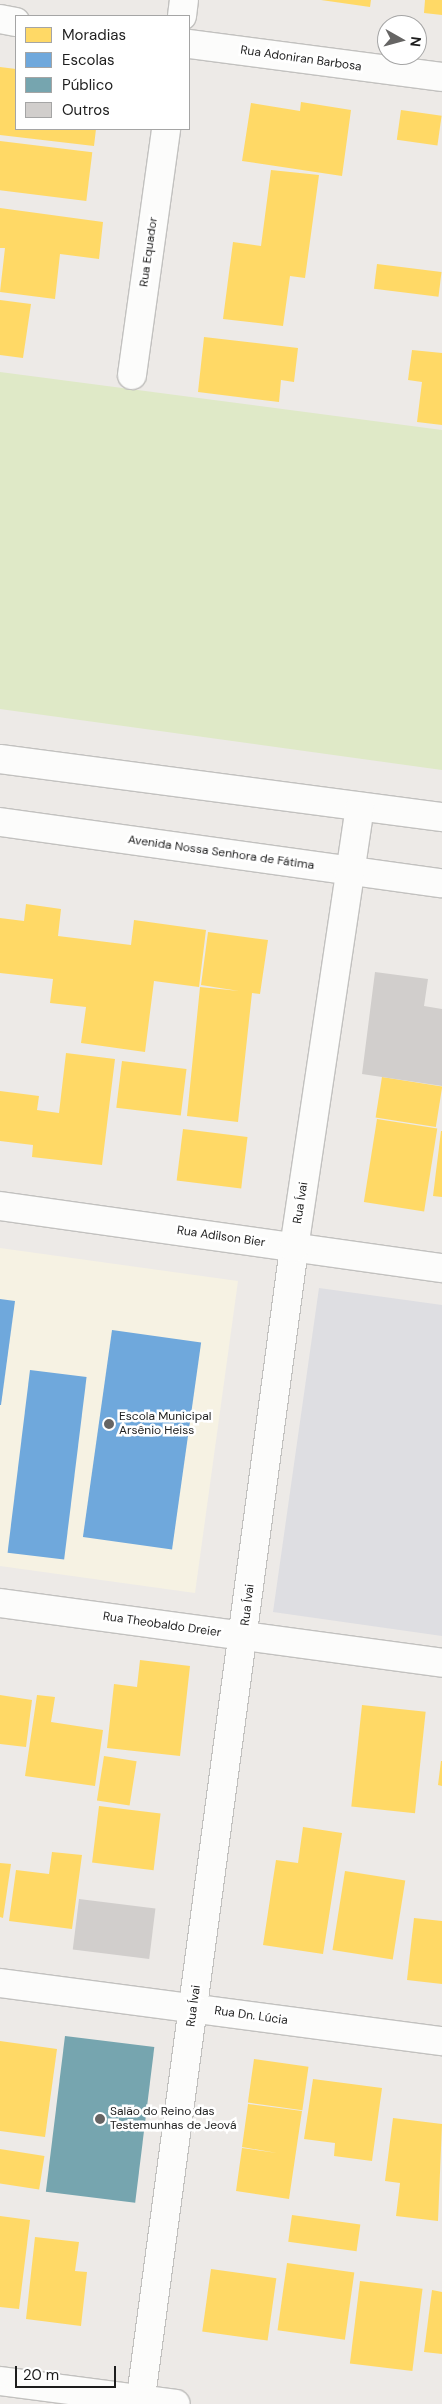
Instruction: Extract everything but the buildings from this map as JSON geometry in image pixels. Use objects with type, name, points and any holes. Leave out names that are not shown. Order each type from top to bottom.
[{"type":"street","points":[[182,15],[184,0]]},
{"type":"street","points":[[0,19],[15,22]]},
{"type":"street","name":"Rua Adoniran Barbosa","points":[[190,44],[442,78]]},
{"type":"street","name":"Rua Equador","points":[[132,375],[166,130]]},
{"type":"street","points":[[0,759],[442,817]]},
{"type":"street","name":"Rua Ívai","points":[[140,2402],[244,1636],[294,1248],[360,807]]},
{"type":"street","name":"Avenida Nossa Senhora de Fátima","points":[[0,822],[442,883]]},
{"type":"street","name":"Rua Adilson Bier","points":[[0,1206],[442,1268]]},
{"type":"street","name":"Rua Theobaldo Dreier","points":[[0,1603],[442,1663]]},
{"type":"street","name":"Rua Dn. Lúcia","points":[[0,1983],[442,2041]]},
{"type":"street","points":[[0,2381],[140,2402],[176,2404]]},
{"type":"shaded area","name":"Escola Municipal Arsênio Heiss","points":[[0,1248],[238,1281],[195,1593],[0,1566]]},
{"type":"shaded area","points":[[319,1288],[442,1305],[442,1636],[273,1612]]},
{"type":"green space","points":[[0,372],[442,430],[442,770],[0,709]]},
{"type":"place","name":"Escola Municipal Arsênio Heiss","points":[[109,1424]]},
{"type":"place","name":"Salão do Reino das Testemunhas de Jeová","points":[[100,2119]]}]
